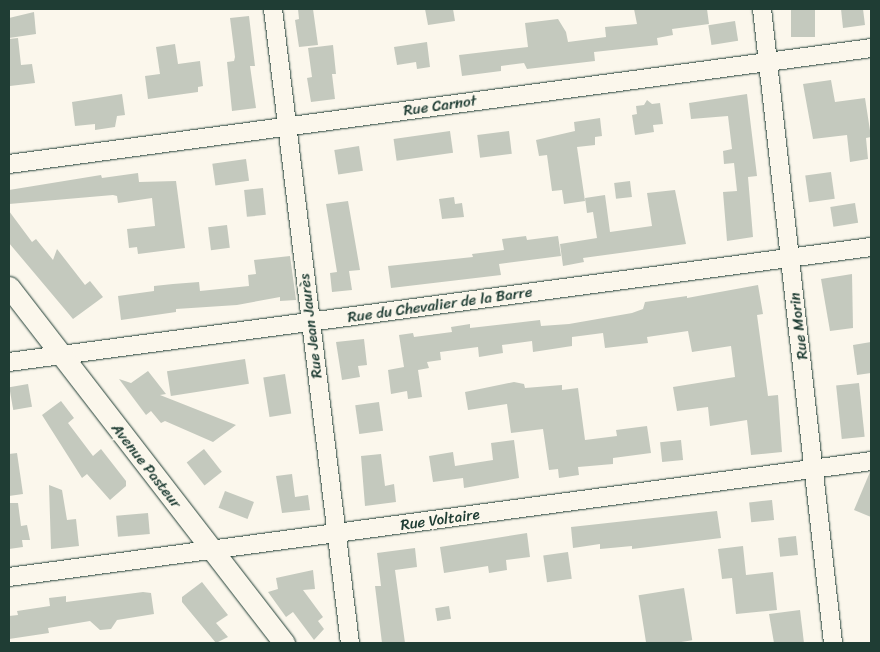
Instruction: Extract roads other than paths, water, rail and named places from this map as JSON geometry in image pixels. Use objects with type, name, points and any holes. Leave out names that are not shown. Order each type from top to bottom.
[{"type":"street","name":"Rue Jean Jaurès","points":[[273,9],[350,643]]},
{"type":"street","name":"Rue Morin","points":[[762,9],[815,468],[833,643]]},
{"type":"street","name":"Rue Carnot","points":[[9,164],[871,48]]},
{"type":"street","name":"Rue du Chevalier de la Barre","points":[[9,362],[871,247]]},
{"type":"street","name":"Avenue Pasteur","points":[[9,287],[284,643]]},
{"type":"street","name":"Rue Voltaire","points":[[9,577],[871,461]]}]
